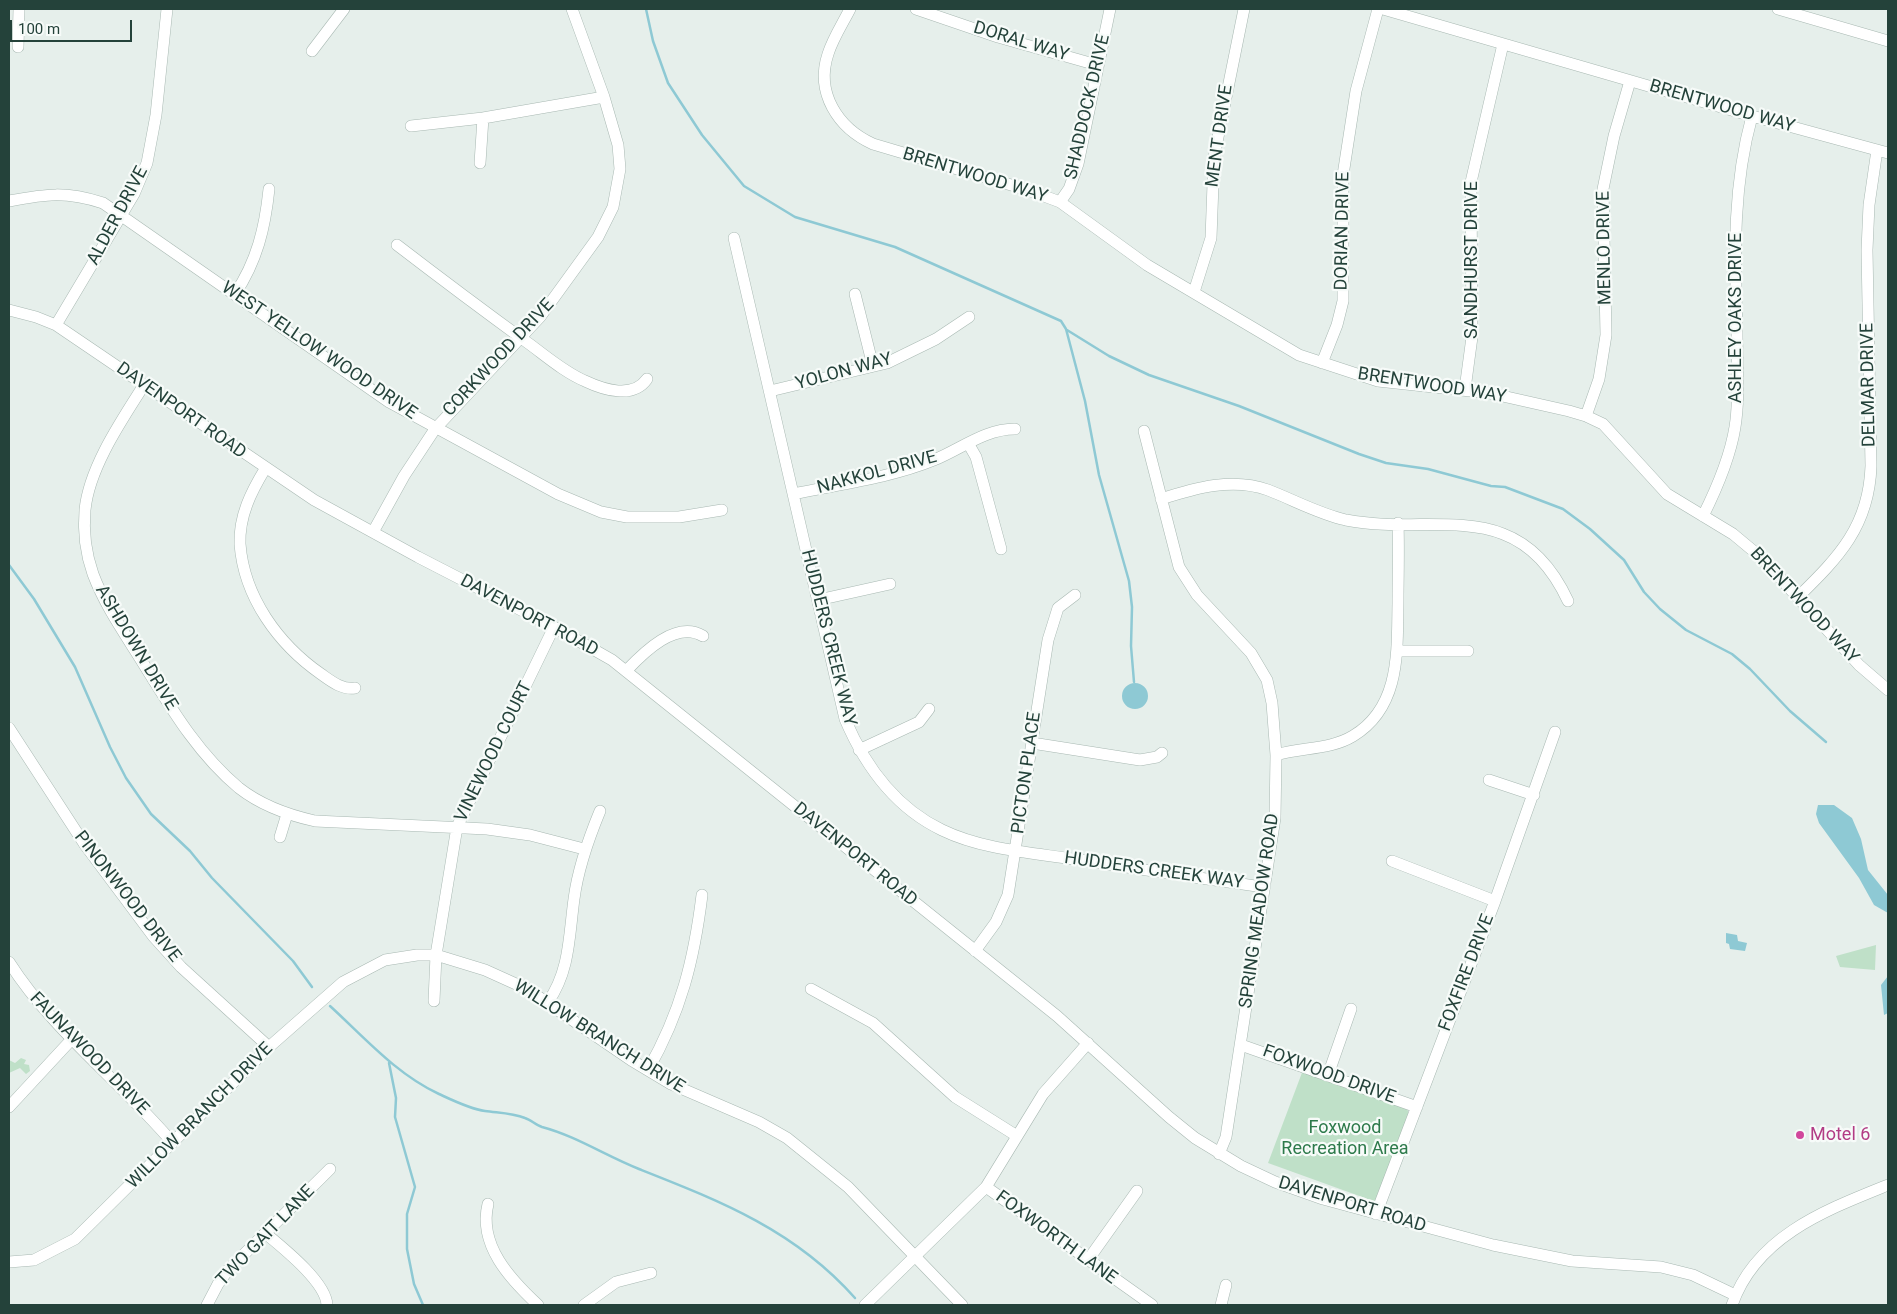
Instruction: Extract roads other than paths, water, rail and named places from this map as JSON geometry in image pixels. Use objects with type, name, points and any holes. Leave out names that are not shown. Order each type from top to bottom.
[{"type":"street","points":[[18,47],[19,9]]},
{"type":"street","name":"ALDER DRIVE","points":[[56,325],[122,215],[142,176],[151,148],[167,9]]},
{"type":"street","points":[[312,51],[344,9]]},
{"type":"street","name":"CORKWOOD DRIVE","points":[[373,532],[404,476],[435,429],[540,317],[588,253],[603,229],[613,207],[619,179],[620,158],[614,128],[572,9]]},
{"type":"street","name":"BRENTWOOD WAY","points":[[850,9],[828,53],[825,73],[831,106],[847,129],[873,144],[1028,190],[1060,202],[1147,265],[1194,292],[1281,347],[1322,363],[1378,381],[1465,389],[1586,416],[1603,424],[1667,494],[1748,546],[1798,596],[1859,665],[1888,690]]},
{"type":"street","name":"DORAL WAY","points":[[916,9],[998,37],[1097,66]]},
{"type":"street","name":"SHADDOCK DRIVE","points":[[1060,202],[1068,189],[1078,164],[1110,9]]},
{"type":"street","name":"MENT DRIVE","points":[[1194,292],[1208,255],[1211,238],[1211,178],[1214,157],[1231,64],[1244,9]]},
{"type":"street","name":"DORIAN DRIVE","points":[[1322,363],[1338,325],[1343,301],[1342,175],[1356,91],[1378,9]]},
{"type":"street","name":"BRENTWOOD WAY","points":[[1382,9],[1752,116],[1883,151]]},
{"type":"street","points":[[1778,9],[1888,41]]},
{"type":"street","name":"SANDHURST DRIVE","points":[[1465,389],[1472,337],[1471,182],[1503,44]]},
{"type":"street","name":"MENLO DRIVE","points":[[1586,416],[1599,379],[1606,336],[1603,189],[1614,136],[1630,81]]},
{"type":"street","points":[[411,126],[483,118],[604,97]]},
{"type":"street","name":"ASHLEY OAKS DRIVE","points":[[1703,516],[1723,471],[1736,426],[1738,385],[1735,222],[1745,146],[1752,116]]},
{"type":"street","points":[[480,163],[483,118]]},
{"type":"street","name":"DELMAR DRIVE","points":[[1798,596],[1833,562],[1847,543],[1862,517],[1869,494],[1871,466],[1867,250],[1869,205],[1883,151]]},
{"type":"street","points":[[236,294],[249,273],[262,240],[269,189]]},
{"type":"street","name":"WEST YELLOW WOOD DRIVE","points":[[9,201],[46,194],[65,194],[103,203],[236,294],[346,373],[435,429],[558,494],[602,512],[627,517],[656,518],[722,510]]},
{"type":"street","name":"HUDDERS CREEK WAY","points":[[734,238],[845,719],[859,750],[880,782],[924,820],[959,837],[1016,850],[1264,888]]},
{"type":"street","points":[[397,245],[572,374],[594,385],[630,390],[638,388],[647,379]]},
{"type":"street","points":[[855,294],[873,366]]},
{"type":"street","name":"DAVENPORT ROAD","points":[[9,310],[36,316],[56,325],[265,469],[314,500],[598,651],[626,671],[975,951],[1088,1044],[1168,1117],[1220,1154],[1254,1173],[1302,1193],[1537,1255],[1572,1261],[1647,1265],[1674,1270],[1693,1275],[1733,1300]]},
{"type":"street","name":"YOLON WAY","points":[[770,391],[873,366],[905,355],[936,339],[968,317]]},
{"type":"street","name":"ASHDOWN DRIVE","points":[[144,385],[96,470],[88,489],[85,532],[93,573],[116,621],[173,711],[200,749],[219,770],[256,799],[287,814],[315,821],[345,824],[457,827],[530,835],[584,849]]},
{"type":"street","name":"NAKKOL DRIVE","points":[[793,494],[910,468],[935,460],[1000,429],[1015,429]]},
{"type":"street","name":"SPRING MEADOW ROAD","points":[[1144,431],[1175,558],[1183,576],[1197,595],[1251,653],[1264,674],[1272,703],[1276,754],[1275,818],[1226,1137],[1220,1154]]},
{"type":"street","points":[[968,443],[976,457],[1000,549]]},
{"type":"street","points":[[265,469],[249,499],[241,527],[242,558],[251,589],[270,623],[298,657],[332,682],[346,688],[355,688]]},
{"type":"street","points":[[1161,499],[1208,486],[1242,484],[1267,490],[1340,518],[1398,523],[1468,525],[1509,537],[1529,549],[1545,563],[1558,580],[1568,600]]},
{"type":"street","points":[[1276,754],[1335,744],[1352,737],[1376,714],[1388,694],[1395,672],[1398,651],[1398,523]]},
{"type":"street","points":[[818,600],[890,584]]},
{"type":"street","name":"PICTON PLACE","points":[[975,951],[996,922],[1004,906],[1016,850],[1044,661],[1054,618],[1061,605],[1075,595]]},
{"type":"street","name":"VINEWOOD COURT","points":[[434,1001],[436,955],[457,827],[554,627]]},
{"type":"street","points":[[626,671],[647,651],[670,636],[685,632],[697,633],[703,636]]},
{"type":"street","points":[[1398,651],[1468,651]]},
{"type":"street","points":[[859,750],[918,722],[929,709]]},
{"type":"street","name":"PINONWOOD DRIVE","points":[[9,728],[85,845],[154,936],[181,967],[269,1047]]},
{"type":"street","name":"FOXFIRE DRIVE","points":[[1376,1214],[1534,795],[1555,732]]},
{"type":"street","points":[[1032,743],[1140,760],[1157,757],[1162,753]]},
{"type":"street","points":[[1490,780],[1534,795]]},
{"type":"street","points":[[548,1002],[557,990],[564,971],[574,898],[584,849],[600,811]]},
{"type":"street","points":[[280,837],[287,814]]},
{"type":"street","points":[[1392,861],[1495,900]]},
{"type":"street","points":[[648,1070],[669,1031],[686,985],[695,946],[702,895]]},
{"type":"street","name":"WILLOW BRANCH DRIVE","points":[[9,1262],[34,1260],[75,1238],[269,1047],[327,994],[364,969],[393,958],[436,955],[485,970],[528,990],[648,1070],[685,1091],[759,1122],[787,1138],[848,1186],[962,1305]]},
{"type":"street","name":"FAUNAWOOD DRIVE","points":[[9,962],[24,986],[72,1039],[172,1142]]},
{"type":"street","points":[[810,989],[873,1023],[954,1097],[1017,1136]]},
{"type":"street","points":[[1328,1074],[1351,1009]]},
{"type":"street","points":[[9,1108],[72,1039]]},
{"type":"street","points":[[865,1305],[986,1187],[1043,1094],[1088,1044]]},
{"type":"street","name":"FOXWOOD DRIVE","points":[[1240,1044],[1417,1107]]},
{"type":"street","name":"TWO GAIT LANE","points":[[207,1305],[222,1277],[330,1170]]},
{"type":"street","points":[[1733,1300],[1753,1268],[1770,1248],[1790,1231],[1812,1217],[1888,1186]]},
{"type":"street","name":"FOXWORTH LANE","points":[[986,1187],[1152,1305]]},
{"type":"street","points":[[1088,1260],[1137,1191]]},
{"type":"street","points":[[488,1204],[485,1220],[500,1263],[511,1279],[538,1305]]},
{"type":"street","points":[[265,1233],[281,1246],[320,1287],[326,1297],[327,1305]]},
{"type":"street","points":[[584,1305],[616,1282],[651,1273]]},
{"type":"street","points":[[1221,1305],[1226,1286]]},
{"type":"water","points":[[1135,683],[1144,687],[1148,696],[1144,705],[1135,709],[1126,705],[1122,696],[1126,687]]},
{"type":"water","points":[[1818,805],[1834,805],[1852,818],[1861,839],[1868,870],[1888,895],[1888,913],[1874,905],[1859,878],[1819,823],[1816,814]]},
{"type":"water","points":[[1726,933],[1737,935],[1738,941],[1747,943],[1745,951],[1730,949],[1729,944],[1726,943]]},
{"type":"water","points":[[1888,976],[1888,1013],[1884,1015],[1881,985]]},
{"type":"waterway","points":[[646,9],[653,41],[668,83],[702,135],[744,186],[795,217],[895,247],[1061,321],[1066,329],[1085,401],[1099,475],[1129,581],[1132,607],[1131,646],[1134,682]]},
{"type":"waterway","points":[[1067,330],[1109,356],[1149,375],[1239,406],[1359,454],[1386,463],[1428,469],[1491,486],[1505,487],[1563,509],[1590,529],[1624,560],[1644,592],[1660,609],[1686,630],[1732,654],[1750,669],[1790,711],[1826,742]]},
{"type":"waterway","points":[[9,565],[34,599],[75,667],[110,747],[126,778],[151,814],[190,851],[212,878],[293,961],[312,987]]},
{"type":"waterway","points":[[330,1006],[381,1054],[423,1086],[473,1108],[525,1118],[727,1206],[782,1236],[832,1274],[855,1298]]},
{"type":"waterway","points":[[389,1063],[396,1098],[395,1117],[415,1187],[407,1214],[407,1249],[414,1284],[423,1305]]},
{"type":"place","name":"Motel 6","points":[[1800,1135]]},
{"type":"park label","name":"Foxwood Recreation Area","points":[[1345,1138]]}]
